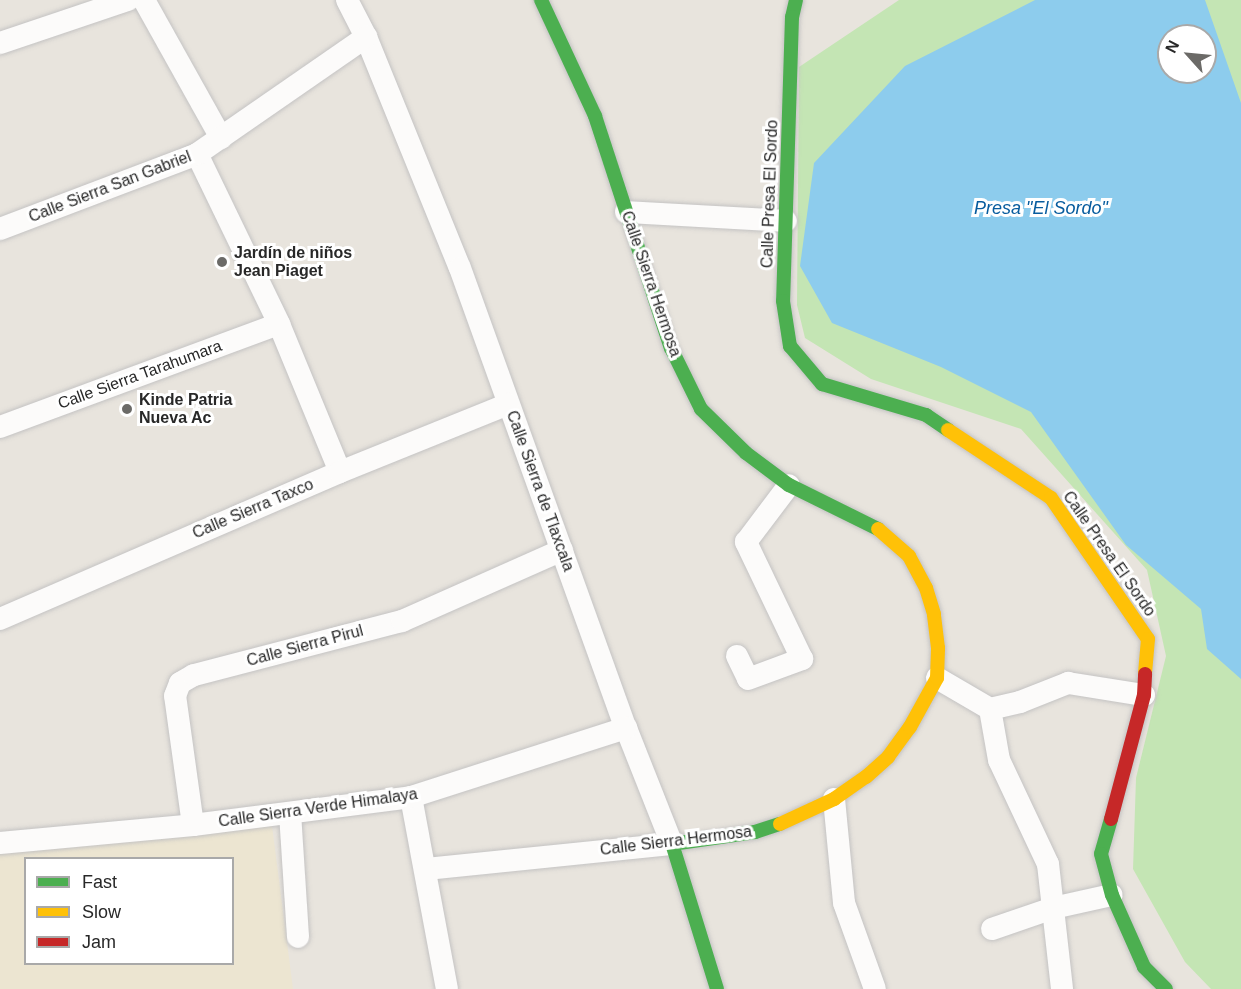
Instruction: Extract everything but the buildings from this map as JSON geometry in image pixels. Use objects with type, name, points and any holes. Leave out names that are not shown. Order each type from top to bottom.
[{"type":"street","points":[[0,43],[128,0]]},
{"type":"street","points":[[144,0],[221,138]]},
{"type":"street","name":"Calle Sierra de Tlaxcala","points":[[347,0],[366,37],[460,268],[626,728],[672,844],[717,989]]},
{"type":"street","name":"Calle Sierra Hermosa","points":[[427,870],[672,844],[755,832],[789,821],[834,799],[888,757],[910,727],[937,678],[938,648],[933,614],[926,588],[909,556],[878,529],[789,485],[746,453],[701,409],[670,348],[595,116],[541,0]]},
{"type":"street","name":"Calle Presa El Sordo","points":[[796,0],[792,18],[783,300],[790,346],[822,384],[926,415],[1051,498],[1148,639],[1144,695],[1101,854],[1113,895],[1144,967],[1166,989]]},
{"type":"street","name":"Calle Sierra San Gabriel","points":[[0,229],[197,154],[366,37]]},
{"type":"street","points":[[197,154],[279,324],[340,471]]},
{"type":"street","points":[[627,212],[786,220]]},
{"type":"street","name":"Calle Sierra Tarahumara","points":[[0,427],[279,324]]},
{"type":"street","name":"Calle Sierra Taxco","points":[[0,619],[340,471],[508,404]]},
{"type":"street","points":[[738,656],[748,679],[802,659],[746,542],[789,485]]},
{"type":"street","name":"Calle Sierra Pirul","points":[[193,825],[175,696],[180,683],[194,675],[402,621],[562,550]]},
{"type":"street","points":[[937,678],[990,709],[1020,702],[1068,683],[1144,695]]},
{"type":"street","points":[[990,709],[999,760],[1048,864],[1062,989]]},
{"type":"street","name":"Calle Sierra Verde Himalaya","points":[[0,843],[193,825],[411,797],[626,728]]},
{"type":"street","points":[[411,797],[427,870],[447,989]]},
{"type":"street","points":[[834,799],[844,903],[875,989]]},
{"type":"street","points":[[290,813],[298,937]]},
{"type":"street","points":[[992,929],[1053,908],[1113,895]]},
{"type":"shaded area","points":[[272,826],[293,989],[0,989],[0,853]]},
{"type":"green space","name":"Presa \"El Sordo\"","points":[[899,0],[1241,0],[1241,989],[1211,989],[1185,962],[1133,869],[1136,778],[1166,656],[1147,570],[1021,429],[871,379],[805,338],[797,305],[799,67]]},
{"type":"water","name":"Presa \"El Sordo\"","points":[[1035,0],[1205,0],[1213,24],[1157,24],[1157,84],[1217,84],[1217,34],[1241,103],[1241,679],[1207,649],[1201,609],[1126,545],[1031,412],[941,367],[832,323],[800,266],[814,163],[905,66]]},
{"type":"traffic: fast","points":[[541,0],[595,116],[671,348],[701,409],[746,453],[789,485],[878,529]]},
{"type":"traffic: fast","points":[[796,0],[792,17],[783,301],[790,346],[822,384],[926,415],[948,430]]},
{"type":"traffic: fast","points":[[1111,819],[1101,854],[1112,895],[1144,967],[1166,989]]},
{"type":"traffic: fast","points":[[717,989],[672,844],[755,832],[780,824]]},
{"type":"traffic: slow","points":[[948,430],[1051,498],[1148,639],[1145,674]]},
{"type":"traffic: slow","points":[[780,824],[834,799],[866,777],[888,757],[910,727],[937,678],[938,648],[934,614],[926,588],[909,556],[878,529]]},
{"type":"traffic: jam","points":[[1111,819],[1144,695],[1145,674]]},
{"type":"place","name":"Jardín de niños Jean Piaget","points":[[222,262]]},
{"type":"place","name":"Kinde Patria Nueva Ac","points":[[127,409]]}]
